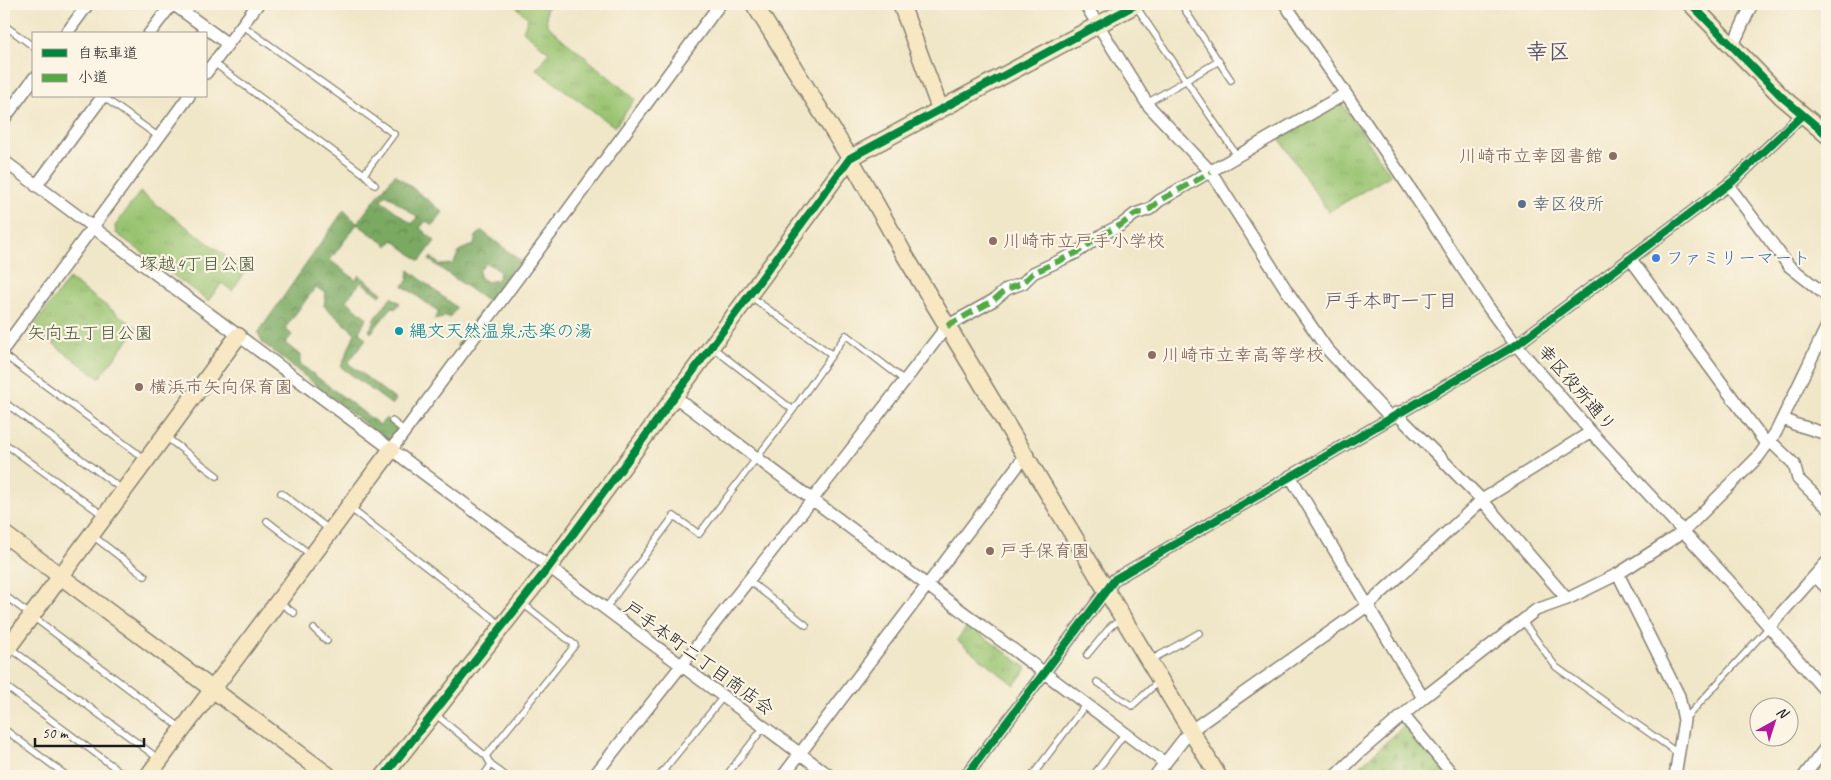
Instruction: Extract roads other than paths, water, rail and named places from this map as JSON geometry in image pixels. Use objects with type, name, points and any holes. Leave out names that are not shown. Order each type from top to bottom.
[{"type":"street","points":[[151,32],[172,4],[228,44]]},
{"type":"street","points":[[208,70],[258,4]]},
{"type":"street","points":[[148,776],[214,690],[720,4]]},
{"type":"street","points":[[754,4],[850,158],[947,326],[1218,776]]},
{"type":"street","points":[[900,4],[940,109]]},
{"type":"street","points":[[1084,4],[1146,103],[1211,172],[1287,291],[1327,349],[1482,500],[1567,599]]},
{"type":"street","points":[[384,776],[548,566],[850,158],[1136,4]]},
{"type":"street","name":"幸区役所通り","points":[[1285,4],[1516,345],[1591,432],[1731,583],[1827,693]]},
{"type":"street","points":[[1691,4],[1782,98],[1827,136]]},
{"type":"street","points":[[1732,47],[1752,4]]},
{"type":"street","points":[[67,32],[85,5]]},
{"type":"street","points":[[4,119],[32,81]]},
{"type":"street","points":[[594,776],[947,326],[994,300],[1007,289],[1023,283],[1033,273],[1076,253],[1135,214],[1150,209],[1159,201],[1345,94]]},
{"type":"street","points":[[36,186],[101,98]]},
{"type":"street","points":[[4,348],[188,98]]},
{"type":"street","points":[[966,776],[1115,579],[1393,415],[1516,345],[1728,185],[1802,115]]},
{"type":"street","name":"戸手本町二丁目商店会","points":[[4,161],[238,336],[283,363],[391,450],[830,776]]},
{"type":"street","points":[[1728,185],[1789,266],[1827,296]]},
{"type":"street","points":[[1630,258],[1768,443],[1794,464],[1798,479],[1827,507]]},
{"type":"street","points":[[1336,776],[1360,752],[1423,698],[1536,610],[1567,599],[1618,574],[1683,532],[1758,457],[1776,432],[1827,326]]},
{"type":"street","points":[[6,649],[238,336]]},
{"type":"street","points":[[674,396],[1165,763]]},
{"type":"street","points":[[1783,418],[1794,424],[1827,434]]},
{"type":"street","points":[[1155,776],[1190,731],[1367,606],[1482,500],[1591,432]]},
{"type":"street","points":[[783,776],[1025,456]]},
{"type":"street","points":[[1290,476],[1423,698]]},
{"type":"street","points":[[4,534],[328,776]]},
{"type":"street","points":[[1769,627],[1827,562]]},
{"type":"street","points":[[1618,574],[1679,696],[1684,720],[1675,776]]},
{"type":"street","points":[[1814,576],[1827,588]]},
{"type":"street","points":[[1404,715],[1454,776]]},
{"type":"street","points":[[1804,776],[1827,746]]},
{"type":"lane","points":[[1136,4],[1238,157]]},
{"type":"lane","points":[[1181,4],[1231,80]]},
{"type":"lane","points":[[242,25],[394,134],[364,174]]},
{"type":"lane","points":[[4,26],[32,46]]},
{"type":"lane","points":[[1146,103],[1219,61]]},
{"type":"lane","points":[[214,63],[376,184]]},
{"type":"lane","points":[[105,98],[159,137]]},
{"type":"lane","points":[[749,295],[831,354]]},
{"type":"lane","points":[[605,609],[674,516],[699,534],[793,410],[846,335],[904,380]]},
{"type":"lane","points":[[711,346],[793,410]]},
{"type":"lane","points":[[4,355],[147,460]]},
{"type":"lane","points":[[4,402],[124,490]]},
{"type":"lane","points":[[392,421],[405,431]]},
{"type":"lane","points":[[164,436],[217,476]]},
{"type":"lane","points":[[4,442],[104,516]]},
{"type":"lane","points":[[281,493],[331,531]]},
{"type":"lane","points":[[349,507],[502,625]]},
{"type":"lane","points":[[267,521],[313,556]]},
{"type":"lane","points":[[91,535],[146,576]]},
{"type":"lane","points":[[748,580],[806,625]]},
{"type":"lane","points":[[4,595],[183,730]]},
{"type":"lane","points":[[278,602],[294,613]]},
{"type":"lane","points":[[486,756],[575,645],[520,602]]},
{"type":"lane","points":[[1087,655],[1111,626],[1123,618]]},
{"type":"lane","points":[[1522,620],[1556,667],[1679,754]]},
{"type":"lane","points":[[1684,720],[1769,627]]},
{"type":"lane","points":[[314,629],[327,641]]},
{"type":"lane","points":[[1149,661],[1199,633]]},
{"type":"lane","points":[[6,649],[161,760]]},
{"type":"lane","points":[[1097,682],[1132,706],[1160,680]]},
{"type":"lane","points":[[4,685],[126,776]]},
{"type":"lane","points":[[670,776],[661,774],[723,697]]},
{"type":"lane","points":[[1032,776],[1086,704]]},
{"type":"lane","points":[[434,713],[486,756],[491,765],[506,776]]},
{"type":"lane","points":[[726,776],[764,727]]},
{"type":"lane","points":[[4,729],[67,776]]},
{"type":"lane","points":[[1093,776],[1126,733]]},
{"type":"lane","points":[[482,776],[491,765]]},
{"type":"place","name":"川崎市立幸図書館","points":[[1613,156]]},
{"type":"place","name":"幸区役所","points":[[1522,204]]},
{"type":"place","name":"川崎市立戸手小学校","points":[[993,241]]},
{"type":"place","name":"ファミリーマート","points":[[1656,258]]},
{"type":"place","name":"縄文天然温泉;志楽の湯","points":[[399,331]]},
{"type":"place","name":"川崎市立幸高等学校","points":[[1152,355]]},
{"type":"place","name":"横浜市矢向保育園","points":[[139,387]]},
{"type":"place","name":"戸手保育園","points":[[990,551]]},
{"type":"district","name":"幸区","points":[[1548,52]]},
{"type":"district","name":"戸手本町一丁目","points":[[1391,301]]},
{"type":"park label","name":"塚越4丁目公園","points":[[198,264]]},
{"type":"park label","name":"矢向五丁目公園","points":[[90,333]]}]
